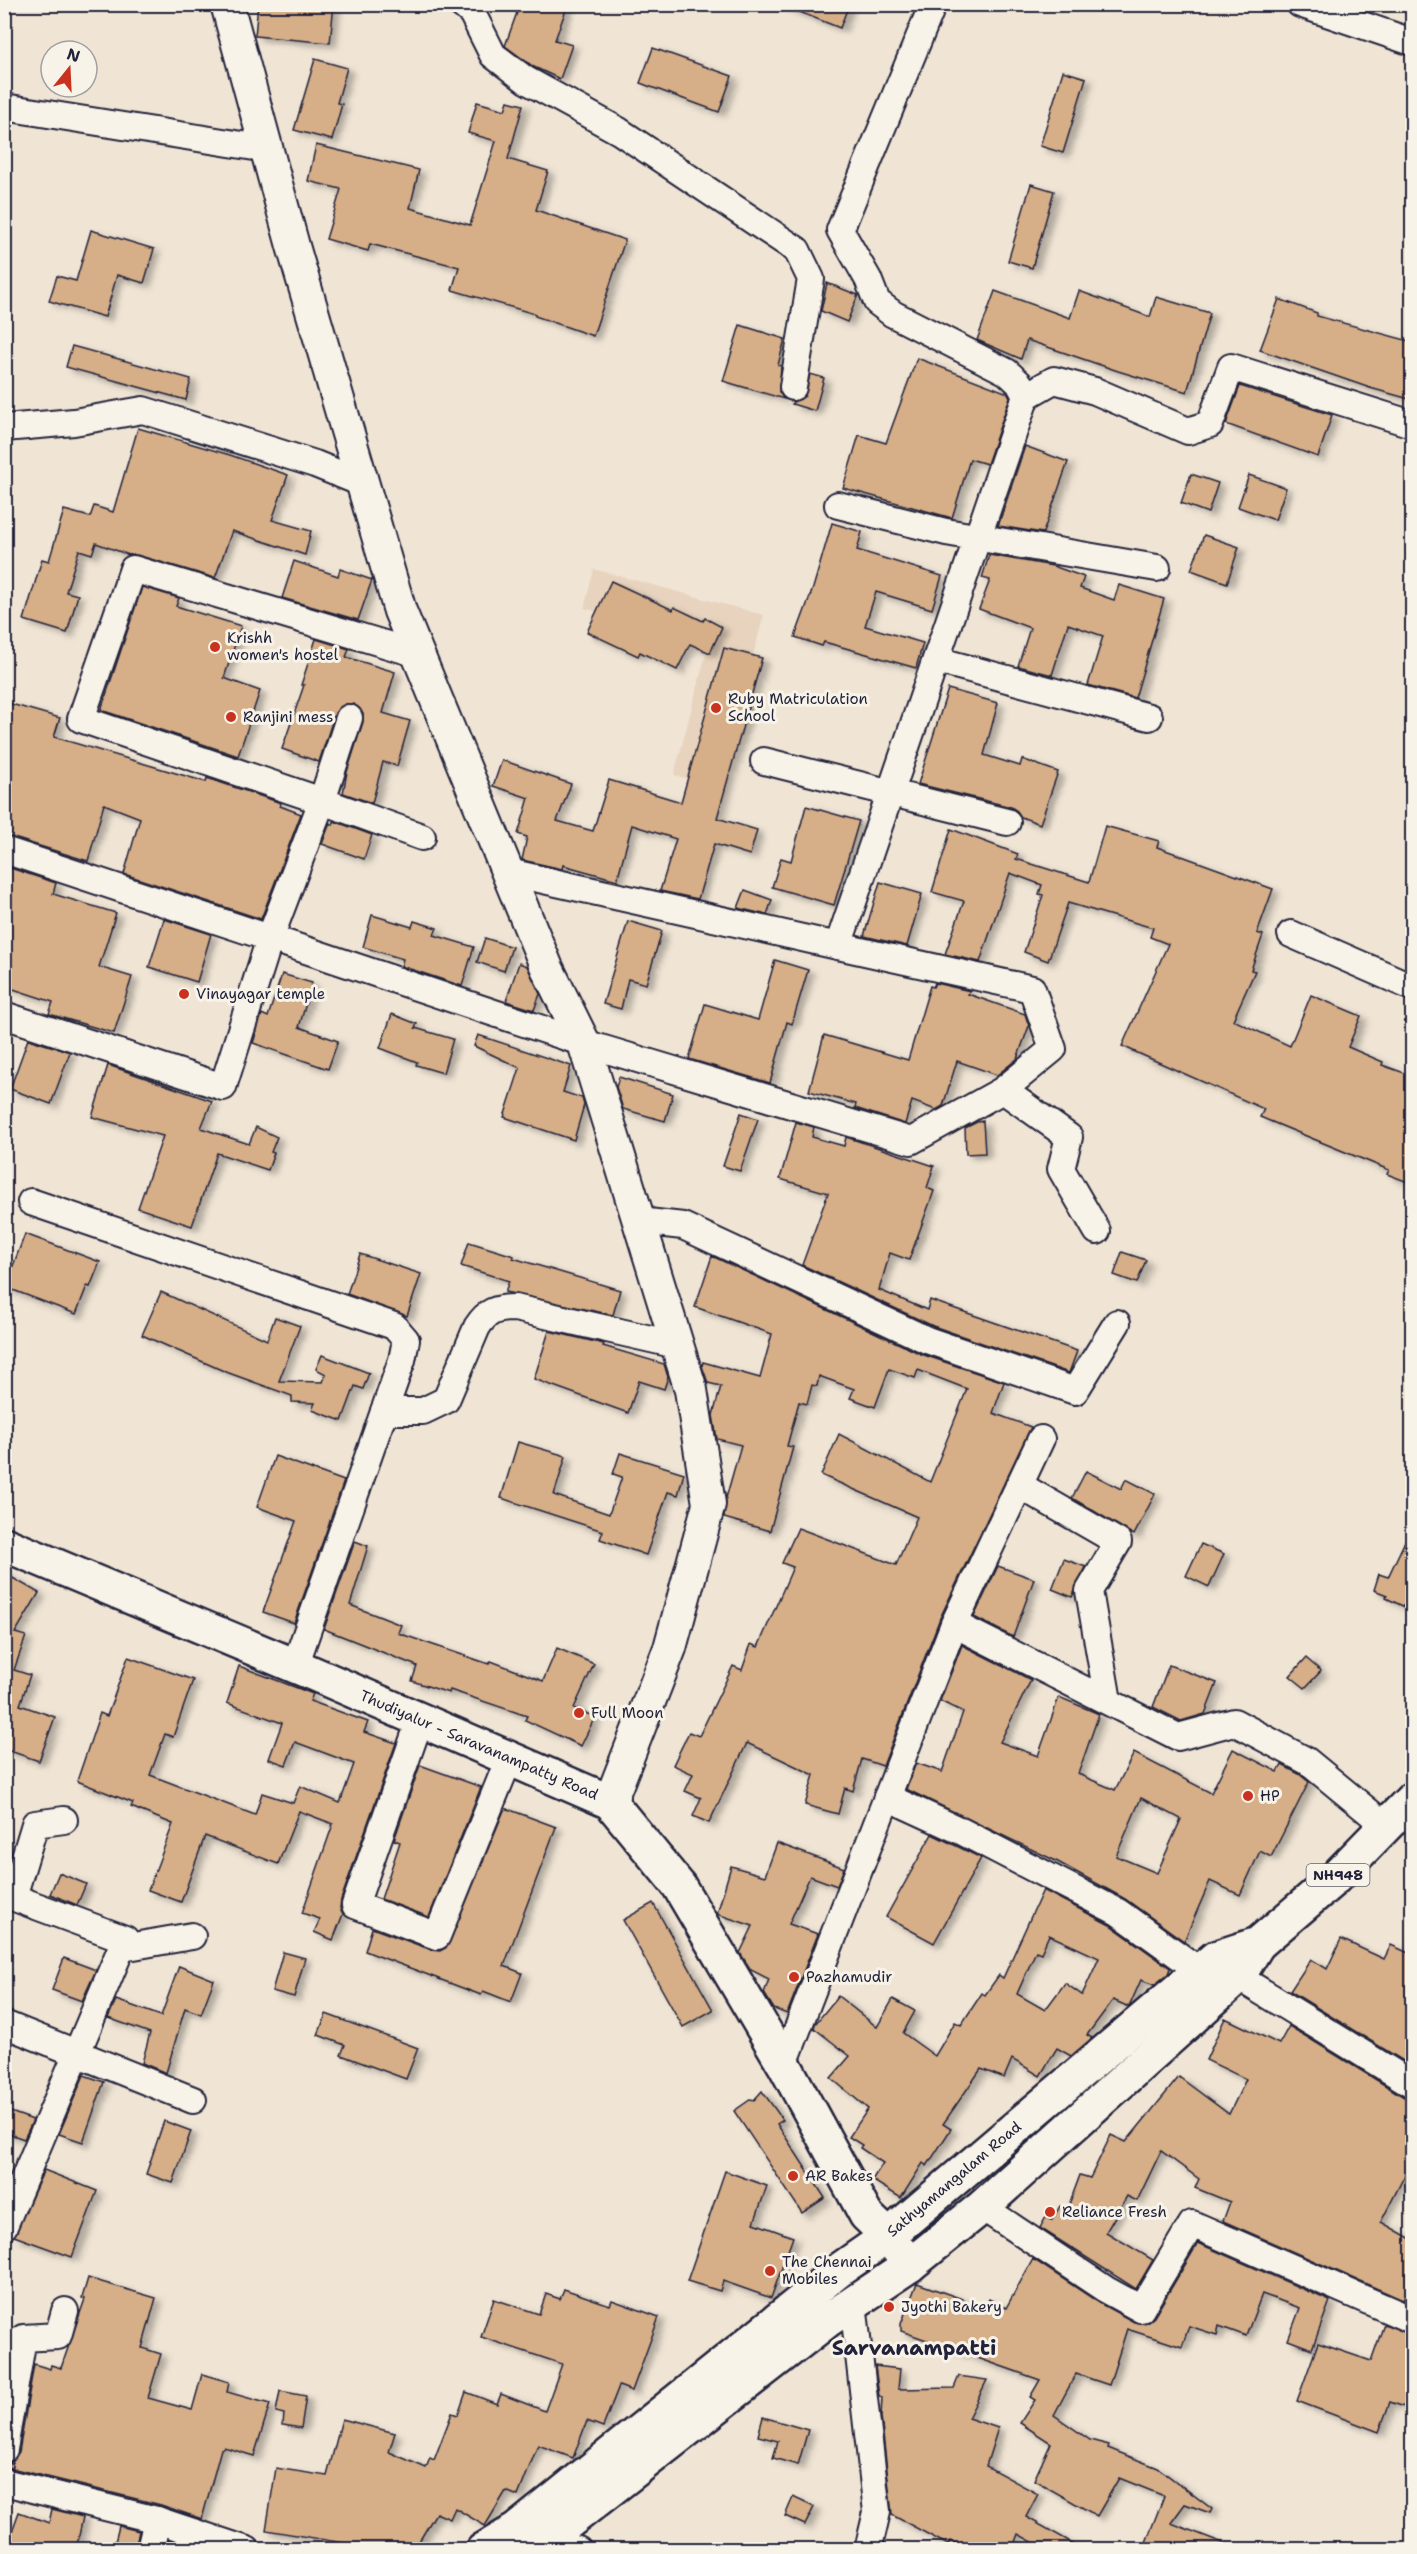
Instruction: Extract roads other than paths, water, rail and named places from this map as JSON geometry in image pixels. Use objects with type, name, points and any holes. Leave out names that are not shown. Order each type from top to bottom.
[{"type":"main road","name":"Thudiyalur - Saravanampatty Road","points":[[4,1544],[610,1802],[679,1886],[784,2064],[866,2215],[888,2236],[910,2265]]},
{"type":"main road","name":"Sathyamangalam Road","points":[[483,2550],[516,2530],[842,2268],[888,2236],[1218,1968],[1257,1944],[1334,1879],[1413,1799]]},
{"type":"main road","name":"NH948","points":[[540,2545],[828,2320],[910,2265],[982,2207],[1218,1968]]},
{"type":"street","points":[[227,4],[400,611],[547,968],[584,1043],[691,1390],[709,1504],[670,1648],[610,1802]]},
{"type":"street","points":[[461,4],[472,13],[493,55],[526,80],[619,131],[797,250],[812,279],[793,387]]},
{"type":"street","points":[[933,4],[840,230],[868,279],[877,302],[892,314],[987,361],[1023,389]]},
{"type":"street","points":[[1300,4],[1413,42]]},
{"type":"street","points":[[4,107],[267,149]]},
{"type":"street","points":[[1023,389],[1054,380],[1095,391],[1188,431],[1210,424],[1231,367],[1413,424]]},
{"type":"street","points":[[838,946],[977,537],[1023,389]]},
{"type":"street","points":[[4,429],[74,422],[143,410],[315,464],[362,483]]},
{"type":"street","points":[[838,505],[946,532],[1157,568]]},
{"type":"street","points":[[418,654],[133,569],[81,718],[422,837]]},
{"type":"street","points":[[936,660],[1149,717]]},
{"type":"street","points":[[4,1015],[223,1087],[270,938],[322,801],[349,718]]},
{"type":"street","points":[[764,760],[1006,822]]},
{"type":"street","points":[[4,850],[584,1043],[911,1141],[1002,1090],[1053,1049],[1032,989],[508,872]]},
{"type":"street","points":[[1291,934],[1413,987]]},
{"type":"street","points":[[1002,1090],[1069,1137],[1061,1169],[1097,1231]]},
{"type":"street","points":[[31,1202],[394,1326],[406,1340],[402,1360],[295,1666]]},
{"type":"street","points":[[639,1221],[683,1226],[927,1340],[1075,1391],[1117,1323]]},
{"type":"street","points":[[384,1411],[423,1412],[446,1400],[477,1327],[483,1317],[497,1308],[515,1308],[677,1345]]},
{"type":"street","points":[[784,2064],[954,1624],[1041,1439]]},
{"type":"street","points":[[1019,1485],[1118,1542],[1089,1591],[1108,1701]]},
{"type":"street","points":[[954,1624],[1178,1737],[1234,1722],[1307,1761],[1386,1826]]},
{"type":"street","points":[[420,1720],[355,1905],[437,1936],[509,1759]]},
{"type":"street","points":[[887,1797],[961,1831],[1118,1912],[1218,1968],[1413,2084]]},
{"type":"street","points":[[4,2226],[125,1939],[9,1896],[35,1824],[64,1820]]},
{"type":"street","points":[[122,1948],[192,1936]]},
{"type":"street","points":[[4,2024],[76,2055],[194,2100]]},
{"type":"street","points":[[982,2207],[1108,2291],[1141,2309],[1192,2224],[1413,2320]]},
{"type":"street","points":[[853,2303],[877,2512],[868,2550]]},
{"type":"street","points":[[4,2449],[23,2338],[58,2336],[65,2311]]},
{"type":"street","points":[[4,2482],[157,2520],[247,2550]]},
{"type":"street","points":[[150,2550],[157,2520]]},
{"type":"street","points":[[540,2545],[578,2550]]},
{"type":"place","name":"Krishh women's hostel","points":[[215,647]]},
{"type":"place","name":"Ruby Matriculation School","points":[[716,708]]},
{"type":"place","name":"Ranjini mess","points":[[231,717]]},
{"type":"place","name":"Vinayagar temple","points":[[184,994]]},
{"type":"place","name":"Full Moon","points":[[579,1713]]},
{"type":"place","name":"HP","points":[[1248,1796]]},
{"type":"place","name":"Pazhamudir","points":[[794,1977]]},
{"type":"place","name":"AR Bakes","points":[[793,2176]]},
{"type":"place","name":"Reliance Fresh","points":[[1050,2212]]},
{"type":"place","name":"The Chennai Mobiles","points":[[770,2271]]},
{"type":"place","name":"Jyothi Bakery","points":[[889,2307]]},
{"type":"district","name":"Sarvanampatti","points":[[914,2348]]}]
